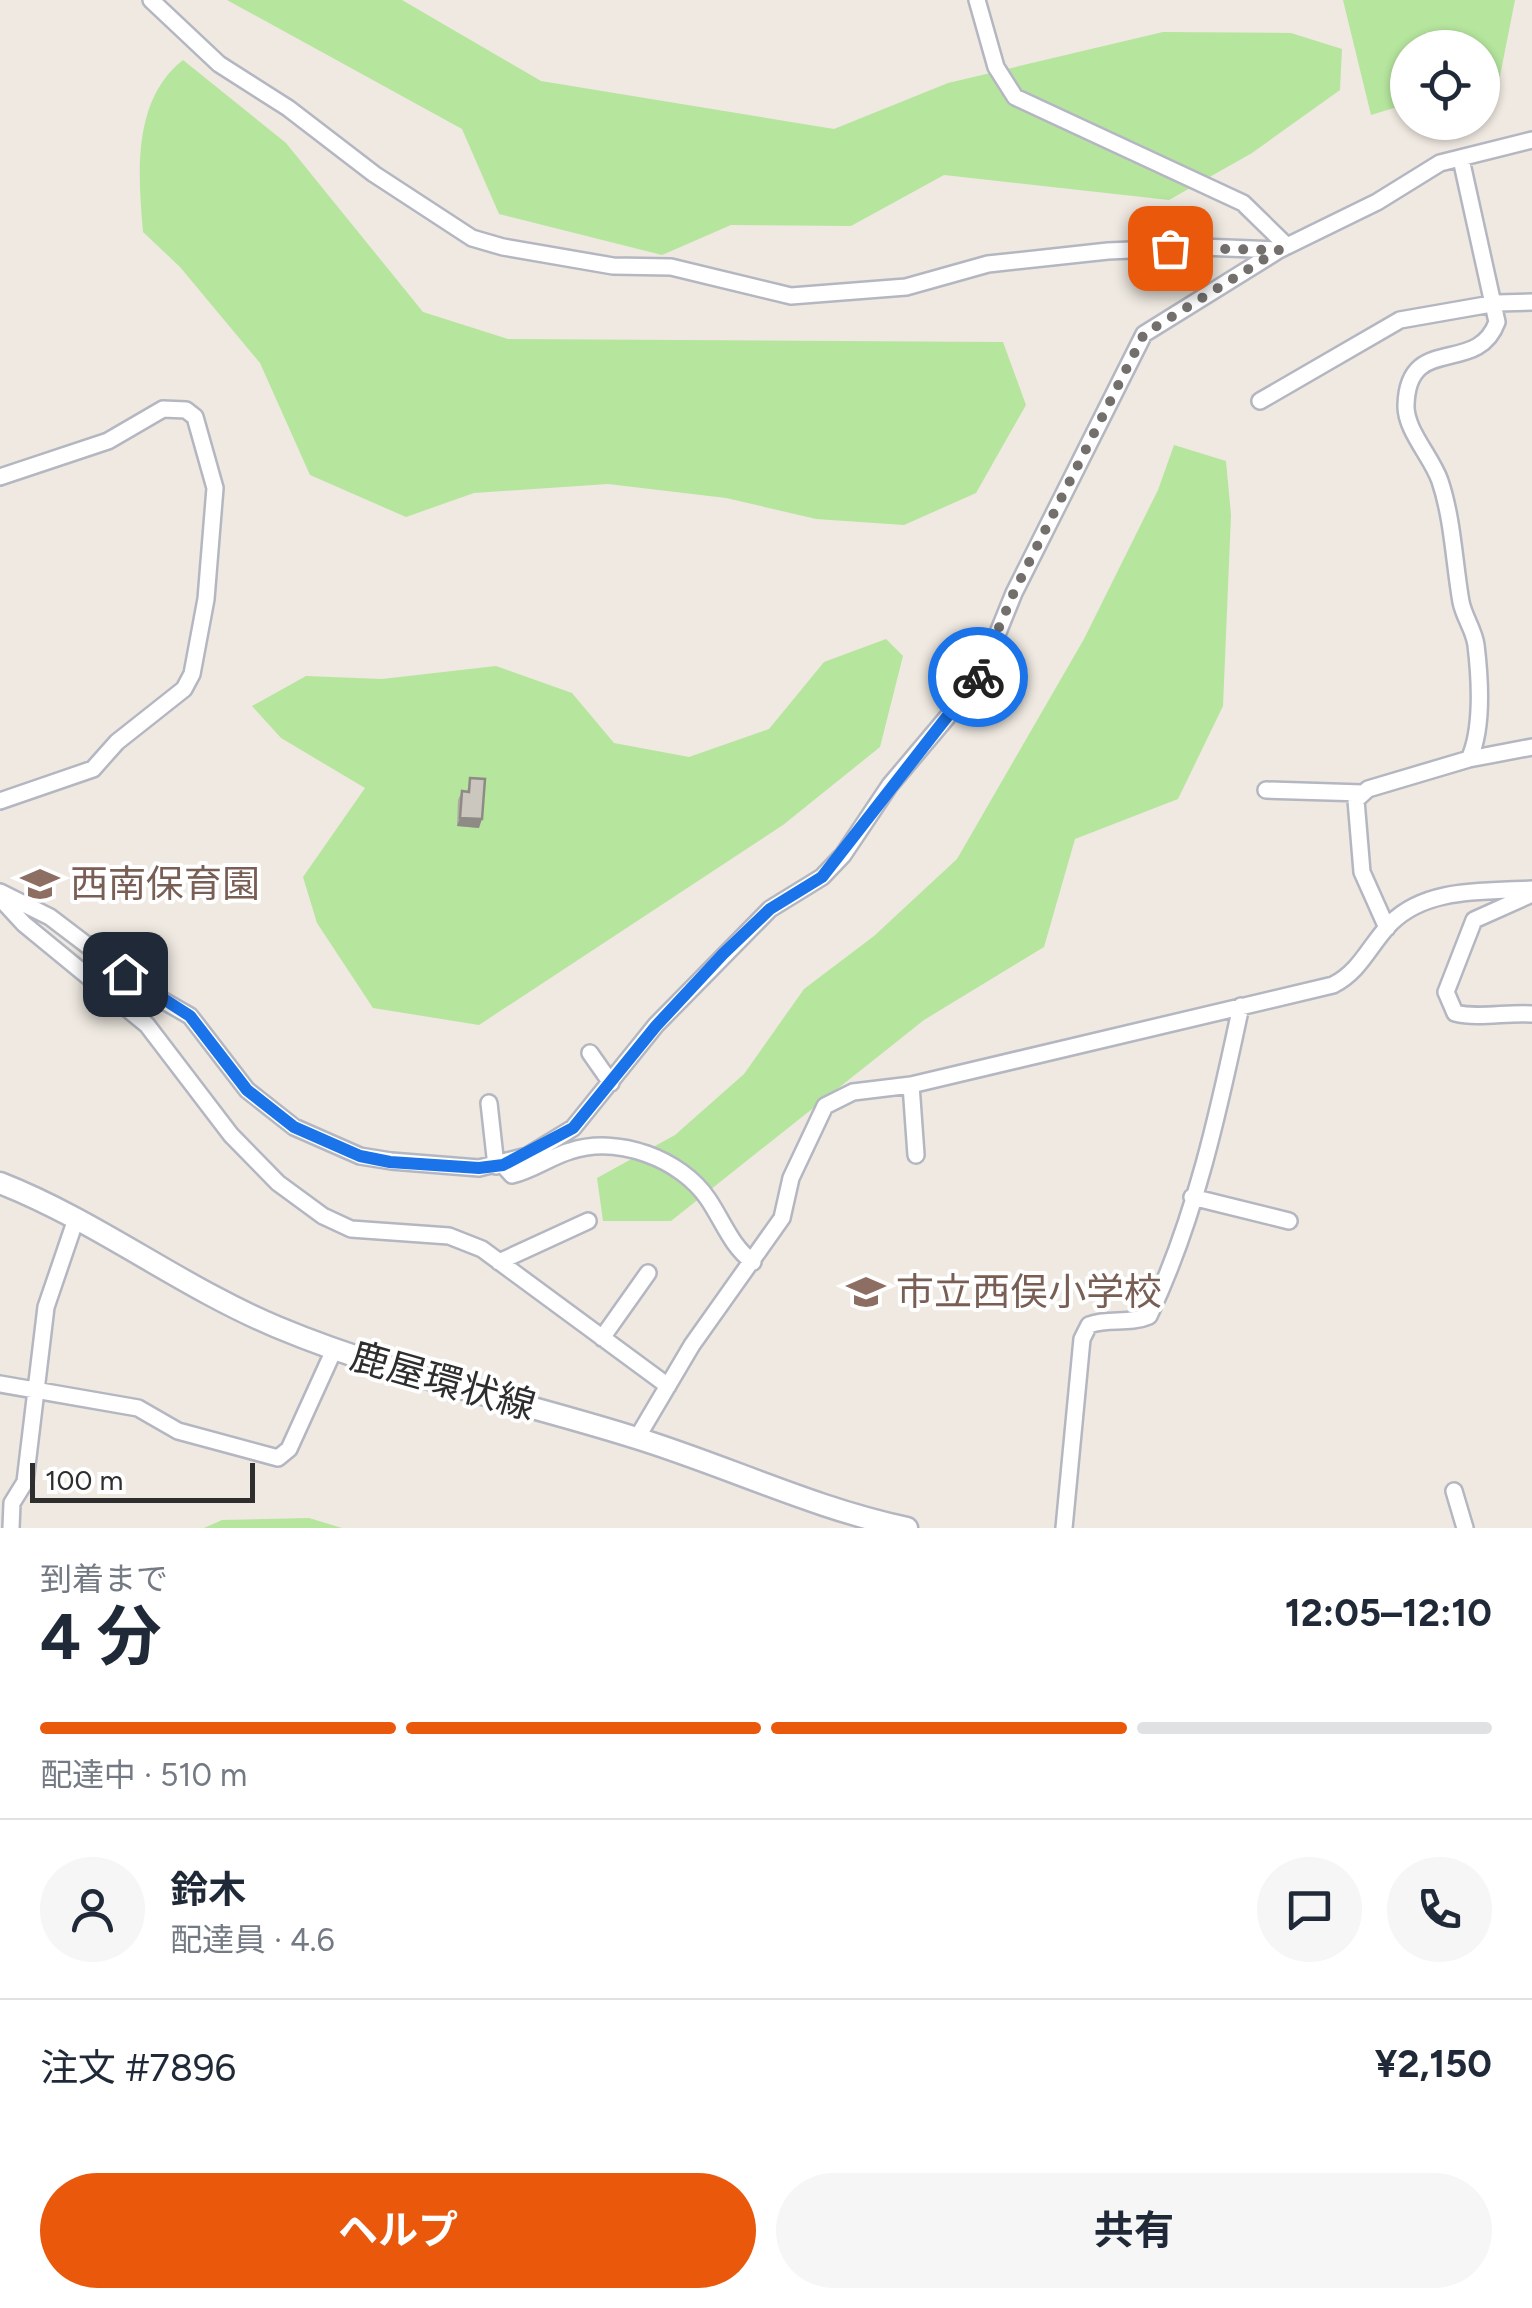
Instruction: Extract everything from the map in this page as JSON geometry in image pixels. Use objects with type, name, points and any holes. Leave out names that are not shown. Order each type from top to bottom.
[{"type":"main road","name":"鹿屋環状線","points":[[0,1183],[76,1219],[273,1326],[334,1350],[637,1438],[771,1488],[907,1528]]},
{"type":"street","points":[[151,0],[218,64],[288,108],[374,174],[472,238],[503,247],[613,266],[671,267],[791,296],[906,287],[988,264],[1108,251],[1283,248]]},
{"type":"street","points":[[977,0],[996,67],[1016,97],[1242,203],[1283,248]]},
{"type":"street","points":[[0,895],[50,917],[150,993],[190,1016],[247,1090],[294,1127],[360,1156],[390,1162],[499,1165],[573,1128],[723,954],[770,909],[803,892],[843,855],[890,785],[982,672],[1014,592],[1144,334],[1283,248],[1376,202],[1440,163],[1532,140]]},
{"type":"street","points":[[1462,160],[1476,233],[1496,303],[1492,335],[1468,354],[1434,357],[1420,365],[1412,376],[1406,406],[1440,478],[1450,518],[1462,606],[1476,642],[1477,743],[1469,759]]},
{"type":"street","points":[[1260,401],[1400,320],[1496,303],[1532,302]]},
{"type":"street","points":[[0,477],[108,441],[163,409],[186,410],[194,416],[215,488],[198,655],[184,689],[117,742],[94,769],[0,801]]},
{"type":"street","points":[[1266,790],[1363,793],[1417,772],[1532,747]]},
{"type":"street","points":[[1363,793],[1356,800],[1355,814],[1362,872],[1387,928]]},
{"type":"street","points":[[637,1438],[782,1218],[792,1178],[825,1106],[853,1092],[910,1085],[1348,978],[1387,928],[1416,904],[1454,894],[1532,891]]},
{"type":"street","points":[[1532,891],[1474,920],[1446,992],[1455,1012],[1470,1016],[1500,1012],[1532,1014]]},
{"type":"street","points":[[0,895],[24,924],[147,1025],[231,1135],[278,1183],[324,1216],[351,1229],[450,1236],[500,1262],[668,1386]]},
{"type":"street","points":[[1064,1528],[1082,1339],[1088,1325],[1102,1320],[1134,1322],[1149,1316],[1166,1281],[1219,1109],[1242,1006]]},
{"type":"street","points":[[590,1054],[611,1083]]},
{"type":"street","points":[[910,1085],[916,1155]]},
{"type":"street","points":[[489,1103],[499,1165],[512,1175],[571,1150],[590,1147],[638,1151],[673,1166],[693,1180],[739,1252],[753,1262]]},
{"type":"street","points":[[1192,1197],[1289,1220]]},
{"type":"street","points":[[11,1528],[12,1504],[25,1482],[33,1390],[46,1307],[76,1219]]},
{"type":"street","points":[[500,1262],[588,1221]]},
{"type":"street","points":[[602,1338],[648,1273]]},
{"type":"street","points":[[0,1384],[138,1408],[178,1431],[278,1458],[289,1449],[334,1350]]},
{"type":"street","points":[[1454,1491],[1464,1528]]},
{"type":"street","points":[[0,1495],[18,1495]]},
{"type":"green space","points":[[227,0],[402,0],[541,81],[834,129],[948,83],[1163,32],[1291,33],[1342,49],[1340,90],[1252,153],[1169,200],[944,175],[851,226],[731,225],[662,255],[499,214],[462,129]]},
{"type":"green space","points":[[1343,0],[1515,0],[1500,76],[1500,30],[1390,30],[1390,109],[1371,115]]},
{"type":"green space","points":[[183,60],[286,143],[423,312],[508,339],[1003,342],[1026,405],[976,493],[904,525],[816,519],[726,498],[608,484],[474,493],[406,517],[310,475],[260,363],[180,267],[143,232],[140,163],[147,117],[166,76]]},
{"type":"green space","points":[[1174,445],[1226,461],[1231,515],[1223,706],[1178,799],[1075,839],[1044,947],[924,1020],[671,1221],[603,1221],[597,1178],[675,1135],[744,1074],[804,989],[874,936],[957,859],[1084,639],[1158,490]]},
{"type":"green space","points":[[886,639],[903,656],[880,747],[783,825],[479,1025],[373,1008],[317,923],[303,877],[365,788],[281,738],[252,706],[306,676],[382,679],[496,666],[572,693],[614,743],[689,757],[769,729],[824,662]]},
{"type":"green space","points":[[309,1518],[342,1528],[204,1528],[222,1520]]},
{"type":"building","points":[[470,778],[485,779],[482,819],[460,818],[462,791],[469,792]]},
{"type":"way so far","points":[[978,677],[1014,592],[1144,334],[1162,319],[1279,250],[1170,248]]},
{"type":"place","name":"西南保育園","points":[[40,884]]},
{"type":"place","name":"市立西俣小学校","points":[[866,1292]]},
{"type":"route","points":[[125,974],[190,1016],[247,1090],[294,1127],[360,1156],[390,1162],[479,1168],[503,1165],[573,1128],[656,1026],[723,954],[770,909],[822,877],[843,855],[890,785],[978,677]]}]
